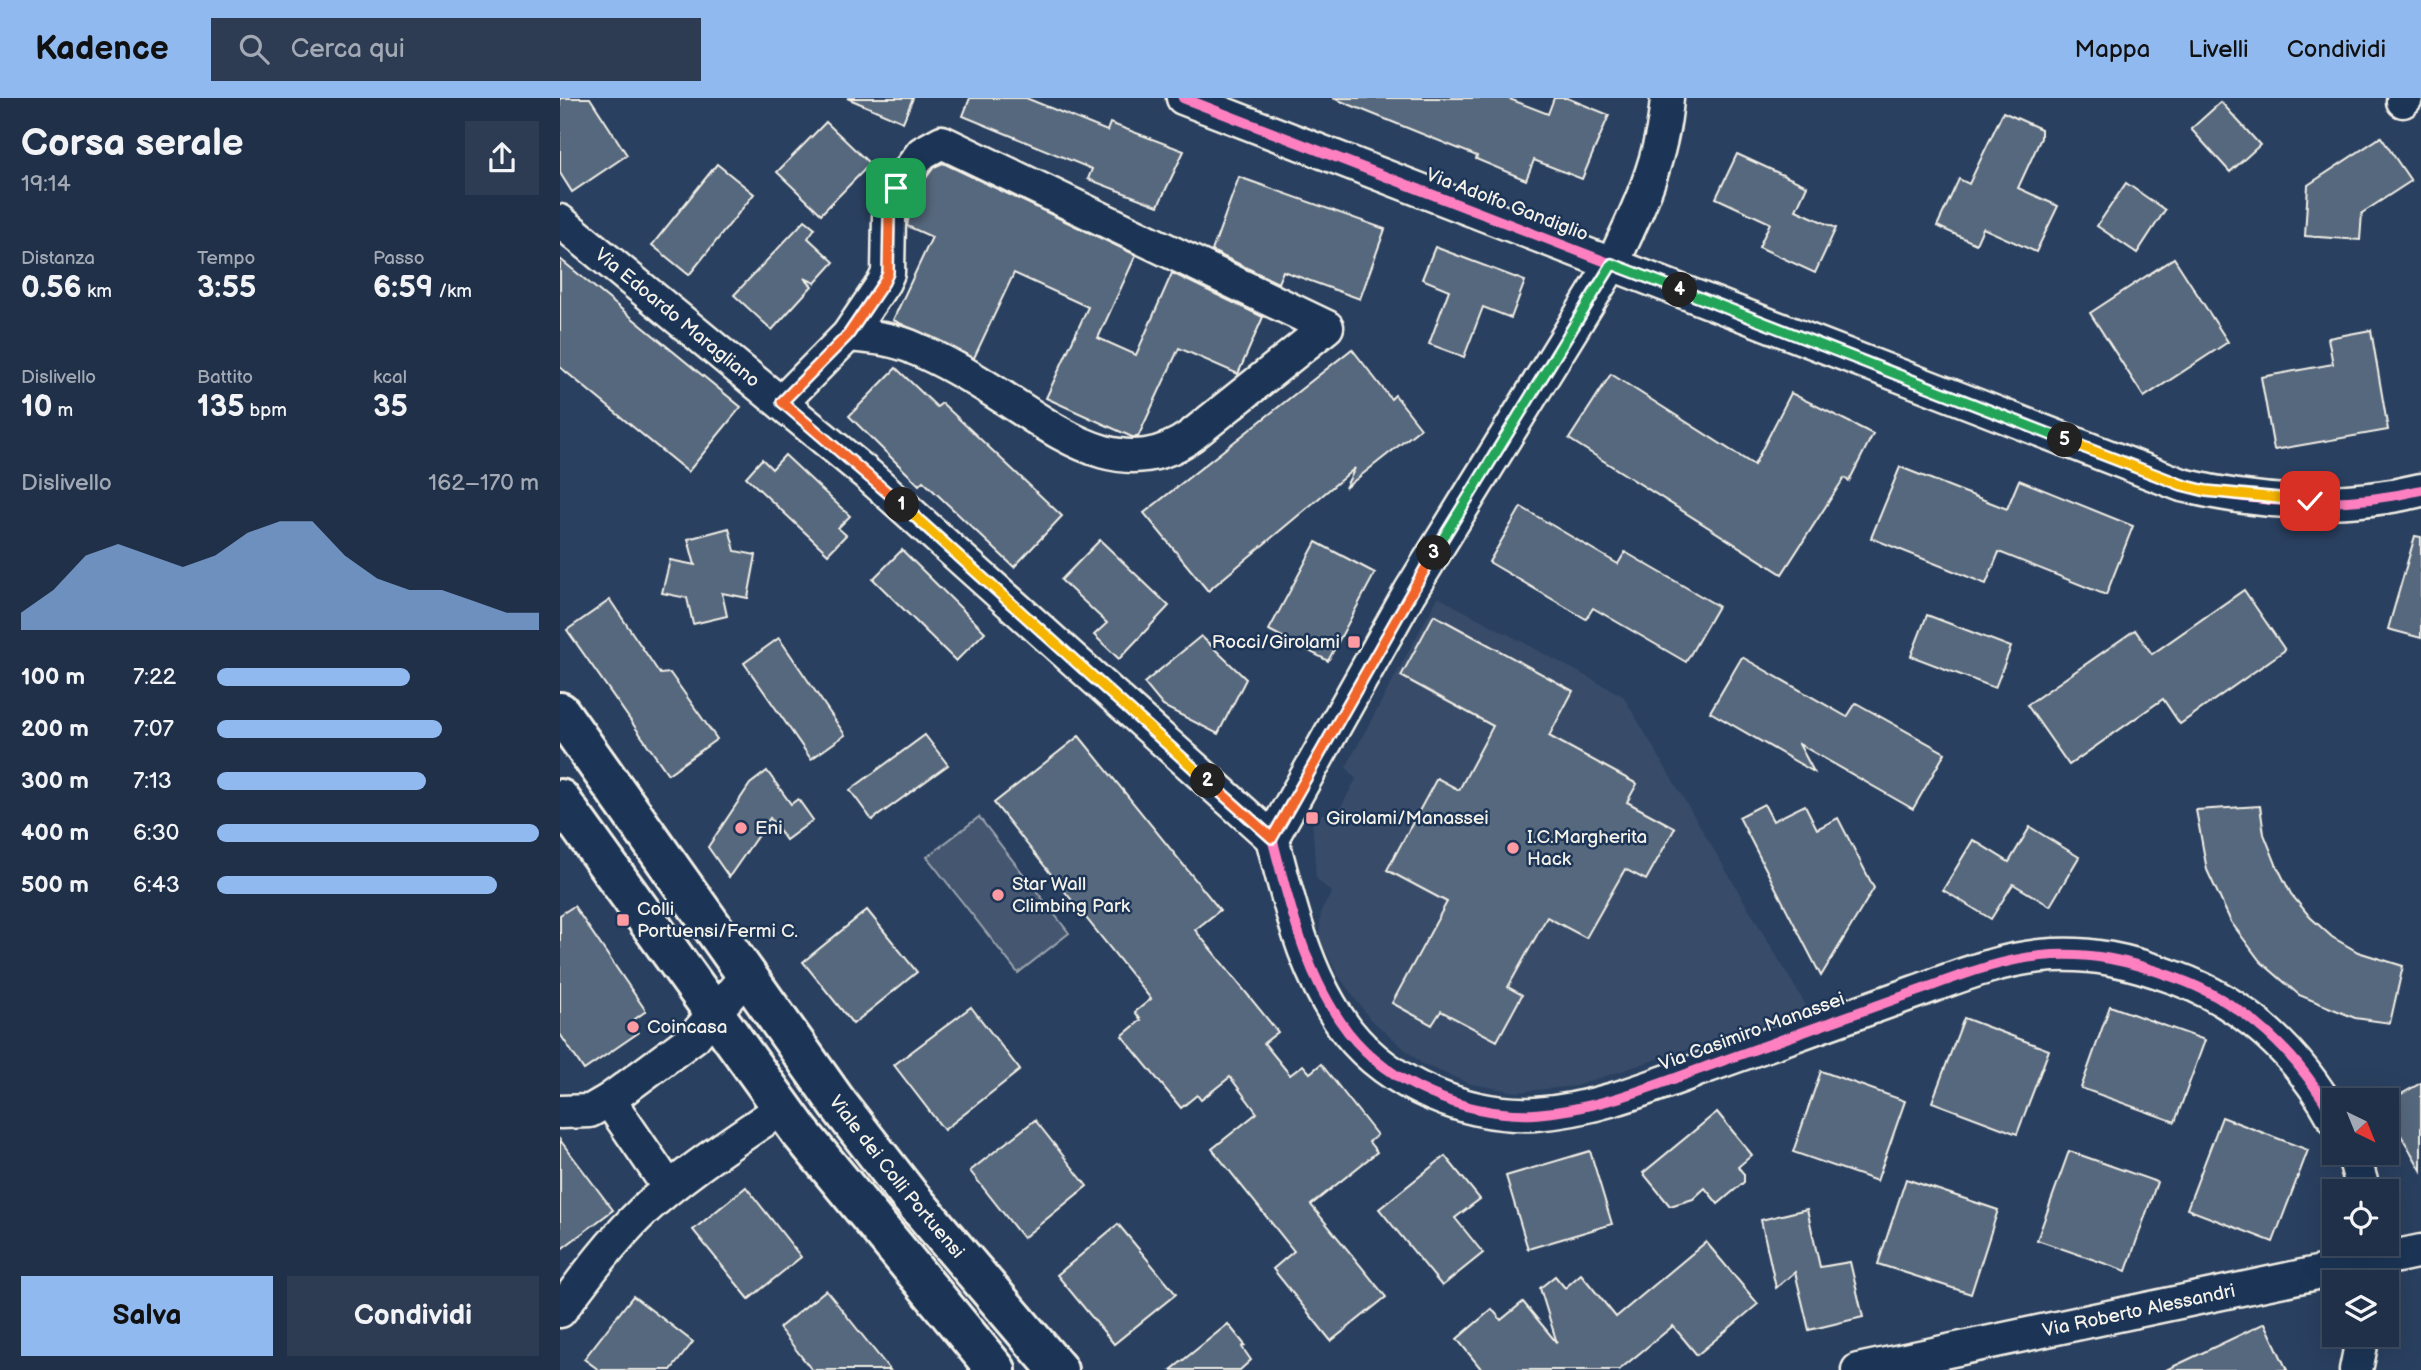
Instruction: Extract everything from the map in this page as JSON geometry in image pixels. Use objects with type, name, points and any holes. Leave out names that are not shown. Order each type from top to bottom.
[{"type":"main road","name":"Viale dei Colli Portuensi","points":[[560,712],[838,1104],[907,1192],[1058,1370]]},
{"type":"main road","points":[[560,799],[782,1108],[876,1227],[996,1370]]},
{"type":"street","name":"Via Adolfo Gandiglio","points":[[1183,98],[2182,485],[2236,496],[2284,501],[2376,499],[2421,490]]},
{"type":"street","points":[[1272,838],[1409,592],[1612,264],[1638,209],[1660,147],[1667,98]]},
{"type":"street","points":[[782,402],[848,335],[888,273],[889,217],[896,188],[922,153],[942,142],[1327,327],[1182,443],[1151,456],[1119,455],[1086,447],[1059,436],[1000,394],[915,348],[881,338],[848,335]]},
{"type":"street","name":"Via Edoardo Maragliano","points":[[560,220],[867,474],[1272,838]]},
{"type":"street","name":"Via Casimiro Manassei","points":[[1272,838],[1308,960],[1319,986],[1348,1032],[1373,1058],[1406,1081],[1430,1093],[1479,1109],[1532,1114],[1565,1110],[1616,1098],[1995,964],[2067,954],[2126,961],[2199,987],[2239,1009],[2283,1048],[2322,1102]]},
{"type":"street","points":[[560,1112],[590,1111],[609,1100],[694,1037],[746,976]]},
{"type":"street","points":[[609,1100],[669,1188]]},
{"type":"street","points":[[560,1311],[624,1230],[669,1188],[782,1108]]},
{"type":"street","name":"Via Roberto Alessandri","points":[[1858,1370],[2421,1251]]},
{"type":"street","points":[[2356,1370],[2360,1347]]},
{"type":"shaded area","name":"I.C.Margherita Hack","points":[[1438,597],[1623,696],[1808,1009],[1576,1086],[1516,1092],[1471,1084],[1422,1064],[1370,1019],[1337,974],[1319,938],[1321,910],[1332,893],[1316,878],[1312,818],[1341,807],[1356,779],[1346,767]]},
{"type":"shaded area","name":"Star Wall Climbing Park","points":[[979,817],[1069,933],[1018,973],[927,857]]},
{"type":"building","points":[[560,98],[590,98],[627,155],[572,192],[560,173]]},
{"type":"building","points":[[847,98],[913,98],[903,122]]},
{"type":"building","points":[[970,98],[1026,98],[1107,131],[1110,123],[1184,151],[1158,206],[1088,179],[1092,169],[963,116]]},
{"type":"building","points":[[1333,98],[1507,98],[1548,114],[1554,98],[1567,98],[1609,115],[1582,179],[1534,160],[1526,180],[1476,159],[1477,156]]},
{"type":"building","points":[[2221,102],[2260,145],[2230,172],[2191,129]]},
{"type":"building","points":[[2003,112],[2041,129],[2041,138],[2018,188],[2058,206],[2036,252],[1983,228],[1976,244],[1937,226],[1959,179],[1969,184]]},
{"type":"building","points":[[826,122],[870,164],[821,214],[777,172]]},
{"type":"building","points":[[2381,137],[2411,181],[2362,213],[2360,240],[2305,236],[2308,185]]},
{"type":"building","points":[[1737,154],[1807,186],[1796,210],[1836,228],[1815,273],[1759,247],[1770,223],[1716,198]]},
{"type":"building","points":[[943,163],[1136,255],[1098,338],[1136,355],[1172,273],[1263,317],[1238,374],[1179,348],[1138,437],[1132,437],[1046,398],[1088,307],[1014,273],[974,358],[893,320],[932,237],[907,226],[913,196],[934,167]]},
{"type":"building","points":[[717,164],[754,194],[689,275],[652,245]]},
{"type":"building","points":[[1239,177],[1385,229],[1360,299],[1283,271],[1278,283],[1212,251]]},
{"type":"building","points":[[2126,183],[2165,210],[2137,253],[2097,226]]},
{"type":"building","points":[[805,220],[815,228],[808,238],[834,262],[815,283],[804,278],[812,286],[772,330],[734,295]]},
{"type":"building","points":[[1435,247],[1525,281],[1511,318],[1483,307],[1464,357],[1429,344],[1449,290],[1422,279]]},
{"type":"building","points":[[2174,258],[2228,342],[2144,397],[2090,313]]},
{"type":"building","points":[[560,259],[741,407],[688,472],[560,367]]},
{"type":"building","points":[[2371,330],[2388,430],[2274,450],[2261,377],[2333,364],[2328,338]]},
{"type":"building","points":[[1352,349],[1391,399],[1395,395],[1421,428],[1345,488],[1355,468],[1208,591],[1144,513]]},
{"type":"building","points":[[896,368],[937,407],[942,403],[1062,516],[1014,567],[923,481],[919,485],[849,416]]},
{"type":"building","points":[[1611,374],[1754,465],[1791,393],[1873,434],[1849,481],[1844,478],[1782,574],[1569,439]]},
{"type":"building","points":[[785,455],[850,516],[838,528],[846,535],[828,554],[746,477],[762,459],[772,469]]},
{"type":"building","points":[[1900,467],[2007,509],[2019,480],[2133,526],[2106,595],[1999,552],[1986,584],[1871,538]]},
{"type":"building","points":[[1521,507],[1618,564],[1625,552],[1718,606],[1686,662],[1593,608],[1586,619],[1489,562]]},
{"type":"building","points":[[729,528],[735,551],[756,555],[748,598],[722,593],[727,616],[693,624],[687,598],[662,593],[670,560],[695,565],[688,539]]},
{"type":"building","points":[[2415,536],[2421,537],[2421,638],[2388,629]]},
{"type":"building","points":[[1100,540],[1169,606],[1119,659],[1094,635],[1107,623],[1061,580]]},
{"type":"building","points":[[1316,542],[1375,573],[1328,661],[1269,630]]},
{"type":"building","points":[[902,550],[985,632],[956,661],[873,579]]},
{"type":"building","points":[[2244,590],[2285,650],[2180,724],[2163,699],[2069,765],[2027,705],[2135,630],[2152,654]]},
{"type":"building","points":[[610,600],[660,674],[670,673],[717,739],[668,774],[567,630]]},
{"type":"building","points":[[1434,615],[1573,691],[1549,736],[1637,784],[1627,802],[1675,828],[1646,880],[1625,869],[1586,938],[1547,917],[1508,987],[1522,995],[1497,1041],[1441,1011],[1432,1025],[1392,1003],[1447,902],[1387,870],[1437,778],[1459,790],[1493,726],[1401,676]]},
{"type":"building","points":[[1927,615],[2011,647],[1995,688],[1911,656]]},
{"type":"building","points":[[1201,636],[1246,679],[1218,734],[1163,706],[1144,683]]},
{"type":"building","points":[[779,638],[845,735],[811,759],[744,663]]},
{"type":"building","points":[[1742,657],[1847,717],[1856,703],[1945,753],[1913,809],[1799,744],[1814,772],[1710,712]]},
{"type":"building","points":[[925,735],[948,765],[872,820],[850,790]]},
{"type":"building","points":[[1079,736],[1220,910],[1195,930],[1278,1032],[1264,1043],[1290,1075],[1303,1065],[1310,1073],[1321,1064],[1377,1135],[1369,1142],[1377,1152],[1311,1205],[1386,1297],[1331,1341],[1273,1269],[1294,1251],[1212,1149],[1257,1113],[1230,1077],[1201,1100],[1197,1095],[1181,1108],[1122,1036],[1141,1020],[1135,1012],[1151,999],[994,803]]},
{"type":"building","points":[[767,771],[791,804],[798,799],[813,820],[786,840],[770,818],[729,877],[708,847],[750,784]]},
{"type":"building","points":[[1764,804],[1773,821],[1805,805],[1817,829],[1838,818],[1874,888],[1821,976],[1739,817]]},
{"type":"building","points":[[2260,806],[2264,834],[2276,864],[2291,894],[2310,917],[2332,937],[2358,952],[2403,966],[2390,1023],[2355,1018],[2299,995],[2260,961],[2231,922],[2207,870],[2196,810]]},
{"type":"building","points":[[2030,827],[2079,857],[2050,906],[2013,884],[1991,919],[1943,890],[1973,840],[2009,862]]},
{"type":"building","points":[[574,906],[646,1011],[631,1022],[638,1033],[584,1070],[560,1034],[560,915]]},
{"type":"building","points":[[867,910],[917,972],[853,1024],[803,962]]},
{"type":"building","points":[[2110,1006],[2205,1040],[2175,1122],[2081,1088]]},
{"type":"building","points":[[971,1007],[1020,1070],[944,1130],[894,1065]]},
{"type":"building","points":[[1964,1018],[2049,1050],[2017,1134],[1932,1102]]},
{"type":"building","points":[[1821,1071],[1905,1101],[1877,1181],[1793,1152]]},
{"type":"building","points":[[2421,1083],[2421,1170],[2399,1132],[2399,1095]]},
{"type":"building","points":[[1717,1112],[1752,1155],[1738,1167],[1744,1174],[1744,1182],[1718,1204],[1705,1188],[1693,1199],[1670,1206],[1643,1173]]},
{"type":"building","points":[[2222,1117],[2308,1150],[2273,1242],[2187,1209]]},
{"type":"building","points":[[1035,1120],[1087,1186],[1023,1238],[970,1171]]},
{"type":"building","points":[[560,1140],[613,1210],[560,1250]]},
{"type":"building","points":[[1590,1151],[1612,1224],[1528,1249],[1506,1176]]},
{"type":"building","points":[[2069,1151],[2157,1182],[2126,1271],[2037,1240]]},
{"type":"building","points":[[1445,1156],[1480,1199],[1455,1218],[1483,1253],[1442,1286],[1379,1209]]},
{"type":"building","points":[[1906,1179],[1998,1210],[1971,1294],[1878,1264]]},
{"type":"building","points":[[746,1187],[801,1257],[749,1299],[693,1230]]},
{"type":"building","points":[[1807,1209],[1820,1267],[1850,1262],[1863,1317],[1809,1330],[1795,1272],[1776,1288],[1761,1220]]},
{"type":"building","points":[[1118,1224],[1176,1294],[1114,1344],[1057,1275]]},
{"type":"building","points":[[1706,1242],[1758,1304],[1697,1355],[1673,1326],[1619,1370],[1482,1370],[1457,1339],[1492,1309],[1501,1320],[1523,1302],[1557,1343],[1540,1288],[1555,1276],[1565,1288],[1581,1274],[1616,1317]]},
{"type":"building","points":[[826,1290],[890,1370],[812,1370],[779,1328]]},
{"type":"building","points":[[633,1296],[693,1342],[671,1370],[599,1370],[584,1359]]},
{"type":"building","points":[[2265,1323],[2287,1370],[2166,1370]]},
{"type":"building","points":[[1228,1324],[1245,1345],[1242,1347],[1251,1360],[1240,1370],[1171,1370]]},
{"type":"cycle path","points":[[1183,98],[2182,485],[2241,496],[2301,502],[2362,500],[2421,490]]},
{"type":"cycle path","points":[[1272,838],[1310,964],[1333,1010],[1348,1032],[1385,1068],[1408,1082],[1432,1094],[1483,1110],[1535,1114],[1580,1108],[1646,1089],[1978,970],[2025,958],[2059,955],[2093,956],[2142,967],[2176,978],[2225,1001],[2268,1033],[2287,1052],[2322,1098]]},
{"type":"place","name":"Rocci/Girolami","points":[[1354,642]]},
{"type":"place","name":"Girolami/Manassei","points":[[1312,818]]},
{"type":"place","name":"Eni","points":[[741,828]]},
{"type":"place","name":"I.C.Margherita Hack","points":[[1513,848]]},
{"type":"place","name":"Star Wall Climbing Park","points":[[998,895]]},
{"type":"place","name":"Colli Portuensi/Fermi C.","points":[[623,920]]},
{"type":"place","name":"Coincasa","points":[[633,1027]]},
{"type":"route","points":[[896,188],[889,217],[888,273],[884,282],[848,335],[782,402],[867,474],[1272,838],[1409,592],[1612,264],[2182,485],[2236,496],[2310,501]]}]
